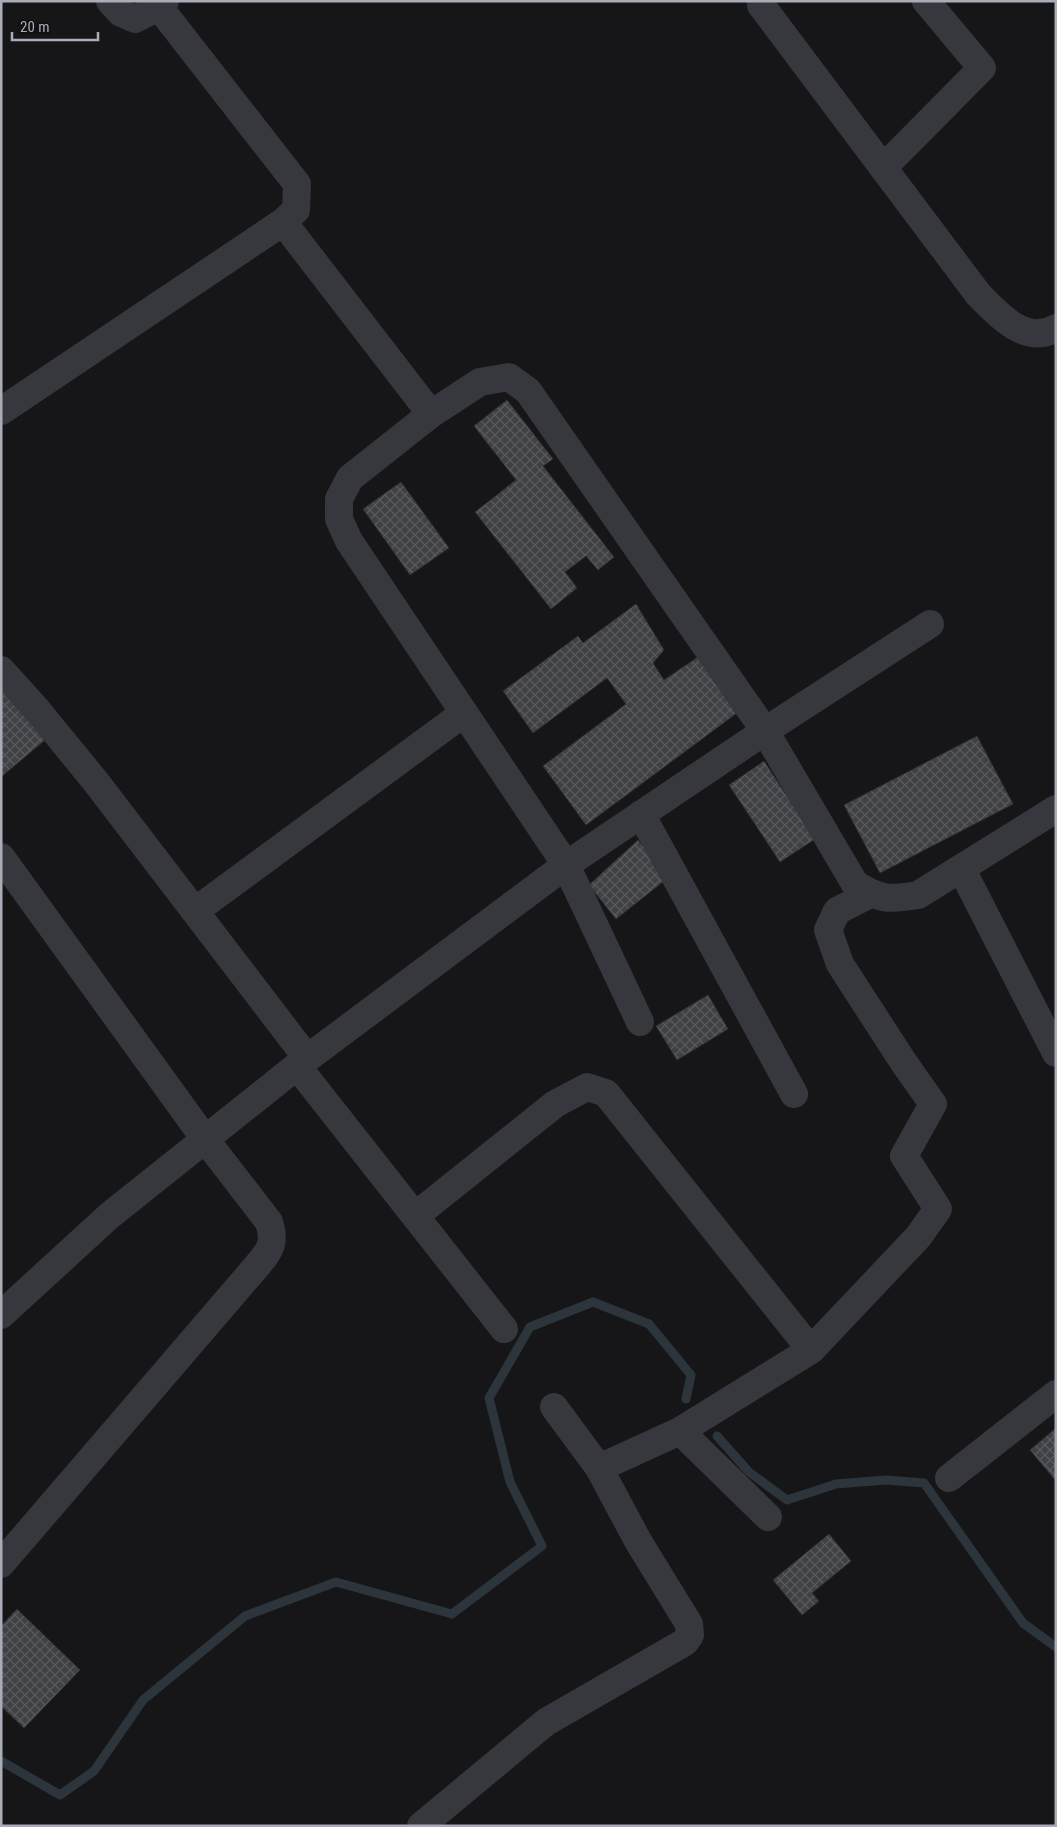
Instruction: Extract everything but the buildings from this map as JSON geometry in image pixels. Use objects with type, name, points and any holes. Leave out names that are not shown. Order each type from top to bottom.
[{"type":"street","points":[[1,411],[284,222],[296,210],[297,184],[162,4],[136,19],[121,13],[110,1]]},
{"type":"street","points":[[883,168],[982,68],[926,1]]},
{"type":"street","points":[[761,5],[978,294],[1005,321],[1018,329],[1036,333],[1050,332],[1056,328]]},
{"type":"street","points":[[284,222],[431,414]]},
{"type":"street","points":[[640,1022],[566,865],[349,541],[339,519],[339,499],[350,478],[431,414],[480,382],[509,377],[528,391],[765,731],[855,884],[870,894],[891,900],[918,895],[1056,809]]},
{"type":"street","points":[[1,1315],[109,1216],[205,1139],[302,1062],[566,865],[765,731],[930,624]]},
{"type":"street","points":[[1,670],[38,711],[96,782],[195,911],[302,1062],[415,1216],[504,1328]]},
{"type":"street","points":[[195,911],[464,713]]},
{"type":"street","points":[[641,814],[794,1094]]},
{"type":"street","points":[[1,857],[205,1139],[269,1222],[274,1236],[269,1251],[1,1564]]},
{"type":"street","points":[[960,868],[1056,1053]]},
{"type":"street","points":[[599,1468],[680,1431],[811,1350],[918,1237],[938,1210],[904,1156],[933,1104],[840,964],[828,930],[837,910],[870,894]]},
{"type":"street","points":[[415,1216],[555,1104],[587,1087],[606,1093],[811,1350]]},
{"type":"street","points":[[949,1478],[1056,1394]]},
{"type":"street","points":[[421,1826],[445,1817],[546,1722],[596,1692],[663,1656],[685,1642],[690,1635],[689,1624],[638,1541],[599,1468],[554,1407]]},
{"type":"street","points":[[680,1431],[768,1517]]},
{"type":"waterway","points":[[1,1761],[60,1795],[94,1771],[143,1700],[245,1616],[336,1582],[452,1614],[542,1546],[510,1482],[489,1398],[530,1327],[593,1302],[649,1324],[691,1375],[686,1399]]},
{"type":"waterway","points":[[717,1436],[749,1472],[787,1500],[836,1484],[886,1480],[924,1483],[1023,1623],[1056,1647]]}]
